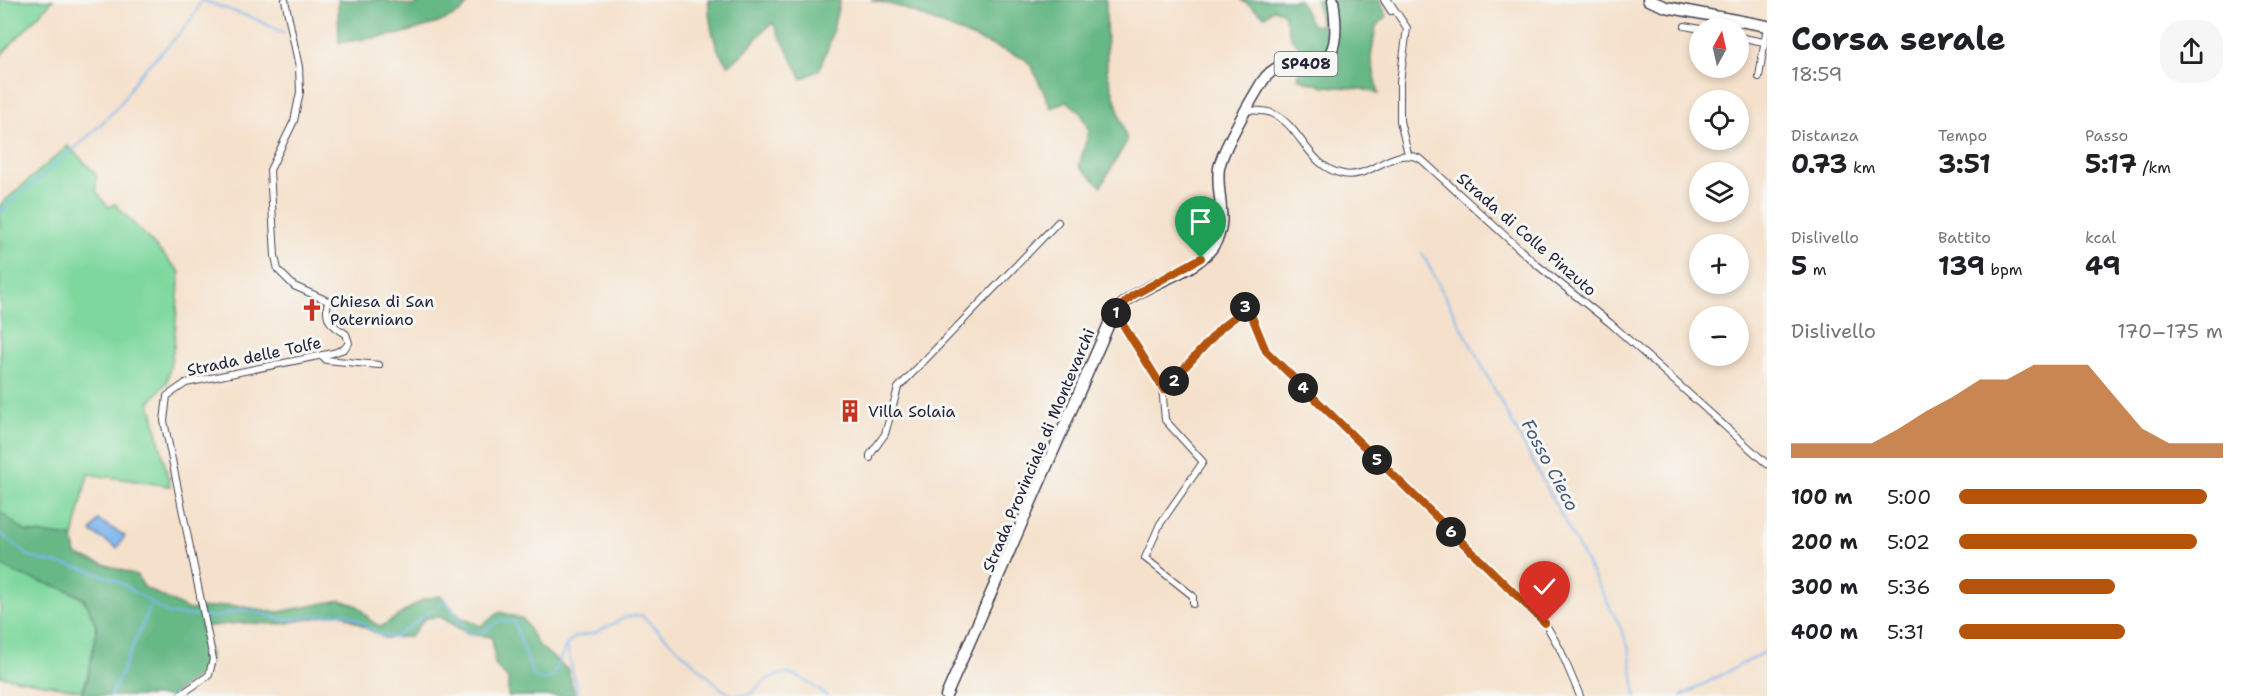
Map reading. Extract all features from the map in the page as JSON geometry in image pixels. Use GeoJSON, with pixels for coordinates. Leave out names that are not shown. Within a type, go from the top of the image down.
{"type":"FeatureCollection","features":[{"type":"Feature","properties":{"kind":"main road","name":"Strada Provinciale di Montevarchi"},"geometry":{"type":"LineString","coordinates":[[946,696],[1115,312],[1129,298],[1194,263],[1213,246],[1222,223],[1220,163],[1264,80],[1273,70],[1285,65],[1315,63],[1330,53],[1337,35],[1333,0]]}},
{"type":"Feature","properties":{"kind":"main road"},"geometry":{"type":"LineString","coordinates":[[1648,0],[1666,7],[1767,26]]}},
{"type":"Feature","properties":{"kind":"street","name":"Strada delle Tolfe"},"geometry":{"type":"LineString","coordinates":[[178,696],[208,675],[213,659],[164,421],[167,396],[175,389],[194,380],[344,349],[350,338],[330,325],[327,318],[328,301],[294,286],[278,270],[274,256],[270,170],[294,121],[300,92],[299,67],[285,0]]}},
{"type":"Feature","properties":{"kind":"street"},"geometry":{"type":"LineString","coordinates":[[1383,0],[1386,6],[1399,17]]}},
{"type":"Feature","properties":{"kind":"street"},"geometry":{"type":"LineString","coordinates":[[1247,110],[1269,112],[1278,117],[1312,156],[1341,174],[1357,174],[1408,154],[1400,121],[1400,82],[1407,28],[1388,0]]}},
{"type":"Feature","properties":{"kind":"street"},"geometry":{"type":"LineString","coordinates":[[1759,77],[1767,26]]}},
{"type":"Feature","properties":{"kind":"street"},"geometry":{"type":"LineString","coordinates":[[1685,27],[1689,28]]}},
{"type":"Feature","properties":{"kind":"street"},"geometry":{"type":"LineString","coordinates":[[1749,39],[1764,42]]}},
{"type":"Feature","properties":{"kind":"street","name":"Strada di Colle Pinzuto"},"geometry":{"type":"LineString","coordinates":[[1408,154],[1422,160],[1537,265],[1610,323],[1767,464]]}},
{"type":"Feature","properties":{"kind":"street"},"geometry":{"type":"LineString","coordinates":[[870,458],[870,454],[885,434],[898,388],[1058,222]]}},
{"type":"Feature","properties":{"kind":"street"},"geometry":{"type":"LineString","coordinates":[[1164,390],[1222,327],[1248,307],[1266,351],[1540,617],[1557,642],[1580,696]]}},
{"type":"Feature","properties":{"kind":"street"},"geometry":{"type":"LineString","coordinates":[[1115,312],[1164,390],[1165,420],[1203,462],[1160,524],[1145,558],[1193,596],[1193,604]]}},
{"type":"Feature","properties":{"kind":"street"},"geometry":{"type":"LineString","coordinates":[[322,355],[326,360],[379,365]]}},
{"type":"Feature","properties":{"kind":"green space"},"geometry":{"type":"Polygon","coordinates":[[[0,0],[53,0],[0,56],[0,0]]]}},
{"type":"Feature","properties":{"kind":"green space"},"geometry":{"type":"Polygon","coordinates":[[[338,0],[384,0],[413,6],[423,0],[477,0],[470,1],[460,13],[438,23],[400,34],[339,43],[338,0]]]}},
{"type":"Feature","properties":{"kind":"green space"},"geometry":{"type":"Polygon","coordinates":[[[709,0],[840,0],[829,45],[819,70],[802,79],[773,23],[729,65],[719,52],[713,35],[709,0]]]}},
{"type":"Feature","properties":{"kind":"green space"},"geometry":{"type":"Polygon","coordinates":[[[871,0],[1106,0],[1107,71],[1127,141],[1101,186],[1079,166],[1089,131],[1080,112],[1067,101],[1051,108],[1032,67],[1025,59],[900,7],[871,0]]]}},
{"type":"Feature","properties":{"kind":"green space"},"geometry":{"type":"Polygon","coordinates":[[[1241,0],[1299,0],[1312,25],[1321,26],[1316,0],[1379,0],[1387,16],[1376,26],[1371,58],[1379,94],[1369,90],[1318,85],[1298,77],[1302,49],[1290,37],[1284,13],[1274,9],[1265,16],[1241,0]]]}},
{"type":"Feature","properties":{"kind":"green space"},"geometry":{"type":"Polygon","coordinates":[[[68,146],[96,174],[96,191],[108,207],[115,204],[180,272],[174,346],[167,382],[150,402],[170,486],[88,474],[73,537],[26,532],[0,514],[0,205],[68,146]]]}},
{"type":"Feature","properties":{"kind":"green space"},"geometry":{"type":"Polygon","coordinates":[[[0,512],[26,532],[73,537],[76,555],[137,575],[144,587],[189,610],[229,605],[278,612],[341,600],[358,606],[371,621],[381,627],[424,599],[441,596],[460,617],[481,626],[500,612],[523,619],[538,645],[568,670],[575,696],[508,696],[508,679],[495,664],[492,637],[468,634],[441,617],[425,618],[410,637],[384,638],[340,613],[282,624],[240,623],[201,627],[210,655],[209,662],[204,671],[171,696],[81,696],[88,679],[97,627],[84,598],[65,589],[16,574],[0,564],[0,512]]]}},
{"type":"Feature","properties":{"kind":"green space"},"geometry":{"type":"Polygon","coordinates":[[[0,564],[66,590],[80,597],[90,608],[95,624],[94,645],[82,691],[0,676],[0,564]]]}},
{"type":"Feature","properties":{"kind":"water"},"geometry":{"type":"Polygon","coordinates":[[[98,520],[125,536],[117,548],[91,532],[98,520]]]}},
{"type":"Feature","properties":{"kind":"waterway"},"geometry":{"type":"LineString","coordinates":[[201,0],[253,18],[285,33]]}},
{"type":"Feature","properties":{"kind":"waterway"},"geometry":{"type":"LineString","coordinates":[[0,213],[105,120],[122,101],[140,74],[183,30],[201,0]]}},
{"type":"Feature","properties":{"kind":"waterway","name":"Fosso Cieco"},"geometry":{"type":"LineString","coordinates":[[1422,253],[1620,626],[1629,649],[1636,696]]}},
{"type":"Feature","properties":{"kind":"waterway"},"geometry":{"type":"LineString","coordinates":[[0,533],[28,555],[40,560],[86,569],[118,581],[169,614],[216,617],[242,609],[285,620],[342,613],[352,616],[379,635],[395,637],[445,601],[467,631],[472,634],[483,632],[500,620],[514,622],[533,675],[542,680],[552,677],[567,644],[575,637],[595,633],[626,617],[641,615],[731,695],[748,695],[767,680],[783,674],[799,677],[827,696]]}},
{"type":"Feature","properties":{"kind":"waterway"},"geometry":{"type":"LineString","coordinates":[[111,696],[151,605]]}},
{"type":"Feature","properties":{"kind":"waterway"},"geometry":{"type":"LineString","coordinates":[[567,646],[578,696]]}},
{"type":"Feature","properties":{"kind":"waterway"},"geometry":{"type":"LineString","coordinates":[[1681,696],[1767,651]]}},
{"type":"Feature","properties":{"kind":"place","name":"Chiesa di San Paterniano"},"geometry":{"type":"Point","coordinates":[312,310]}},
{"type":"Feature","properties":{"kind":"place","name":"Villa Solaia"},"geometry":{"type":"Point","coordinates":[850,411]}},
{"type":"Feature","properties":{"kind":"route"},"geometry":{"type":"LineString","coordinates":[[1201,258],[1132,296],[1115,312],[1164,390],[1222,327],[1243,308],[1248,307],[1266,351],[1545,623]]}}]}
